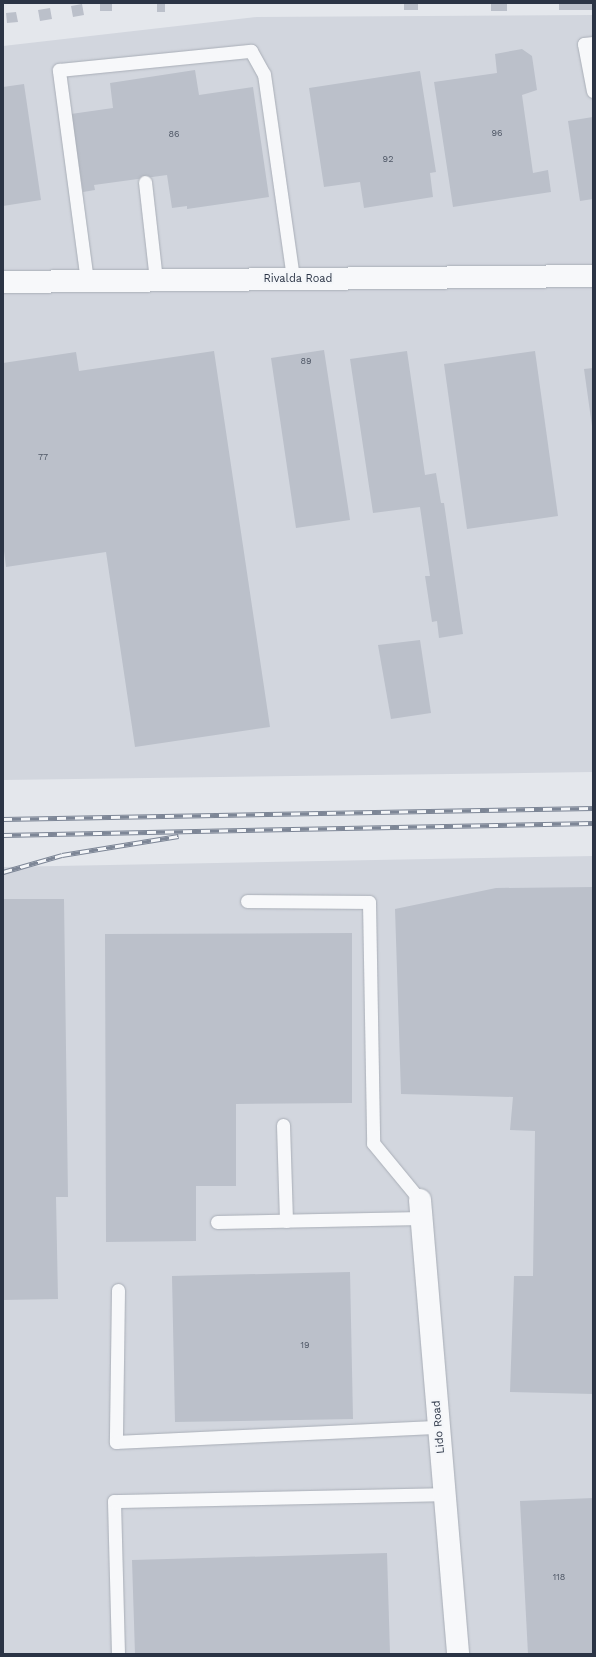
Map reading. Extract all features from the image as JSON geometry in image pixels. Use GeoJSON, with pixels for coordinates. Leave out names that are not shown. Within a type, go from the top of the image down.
{"type":"FeatureCollection","features":[{"type":"Feature","properties":{"kind":"street","name":"Rivalda Road"},"geometry":{"type":"LineString","coordinates":[[3,282],[593,276]]}},
{"type":"Feature","properties":{"kind":"street","name":"Lido Road"},"geometry":{"type":"LineString","coordinates":[[421,1209],[458,1654]]}},
{"type":"Feature","properties":{"kind":"lane"},"geometry":{"type":"LineString","coordinates":[[593,43],[584,44],[593,91]]}},
{"type":"Feature","properties":{"kind":"lane"},"geometry":{"type":"LineString","coordinates":[[87,281],[59,70],[251,51],[264,74],[294,279]]}},
{"type":"Feature","properties":{"kind":"lane"},"geometry":{"type":"LineString","coordinates":[[144,182],[156,280]]}},
{"type":"Feature","properties":{"kind":"lane"},"geometry":{"type":"LineString","coordinates":[[247,901],[369,902],[373,1143],[421,1209]]}},
{"type":"Feature","properties":{"kind":"lane"},"geometry":{"type":"LineString","coordinates":[[283,1125],[286,1221]]}},
{"type":"Feature","properties":{"kind":"lane"},"geometry":{"type":"LineString","coordinates":[[217,1222],[286,1221],[421,1209]]}},
{"type":"Feature","properties":{"kind":"lane"},"geometry":{"type":"LineString","coordinates":[[118,1290],[116,1442],[439,1427]]}},
{"type":"Feature","properties":{"kind":"lane"},"geometry":{"type":"LineString","coordinates":[[118,1654],[114,1501],[445,1494]]}},
{"type":"Feature","properties":{"kind":"shaded area"},"geometry":{"type":"Polygon","coordinates":[[[593,15],[593,772],[3,780],[3,46],[257,17],[593,15]]]}},
{"type":"Feature","properties":{"kind":"shaded area"},"geometry":{"type":"Polygon","coordinates":[[[593,856],[593,1654],[3,1654],[3,867],[593,856]]]}},
{"type":"Feature","properties":{"kind":"building"},"geometry":{"type":"Polygon","coordinates":[[[100,3],[112,3],[112,11],[100,11],[100,3]]]}},
{"type":"Feature","properties":{"kind":"building"},"geometry":{"type":"Polygon","coordinates":[[[404,3],[418,3],[418,10],[404,10],[404,3]]]}},
{"type":"Feature","properties":{"kind":"building"},"geometry":{"type":"Polygon","coordinates":[[[491,3],[507,3],[507,11],[491,11],[491,3]]]}},
{"type":"Feature","properties":{"kind":"building"},"geometry":{"type":"Polygon","coordinates":[[[559,3],[593,3],[593,10],[559,10],[559,3]]]}},
{"type":"Feature","properties":{"kind":"building"},"geometry":{"type":"Polygon","coordinates":[[[82,4],[84,15],[73,17],[71,6],[82,4]]]}},
{"type":"Feature","properties":{"kind":"building"},"geometry":{"type":"Polygon","coordinates":[[[157,4],[165,4],[165,12],[157,12],[157,4]]]}},
{"type":"Feature","properties":{"kind":"building"},"geometry":{"type":"Polygon","coordinates":[[[50,8],[52,19],[40,21],[38,10],[50,8]]]}},
{"type":"Feature","properties":{"kind":"building"},"geometry":{"type":"Polygon","coordinates":[[[16,12],[18,22],[7,23],[6,13],[16,12]]]}},
{"type":"Feature","properties":{"kind":"building"},"geometry":{"type":"Polygon","coordinates":[[[522,49],[532,56],[537,90],[522,95],[533,173],[548,170],[551,192],[453,207],[434,82],[497,73],[495,54],[522,49]]]}},
{"type":"Feature","properties":{"kind":"building"},"geometry":{"type":"Polygon","coordinates":[[[195,70],[199,95],[253,87],[269,197],[187,209],[187,206],[172,208],[167,175],[94,185],[95,190],[83,192],[71,114],[113,108],[110,83],[195,70]]]}},
{"type":"Feature","properties":{"kind":"building"},"geometry":{"type":"Polygon","coordinates":[[[420,71],[436,172],[430,173],[433,197],[364,208],[360,182],[324,187],[309,88],[420,71]]]}},
{"type":"Feature","properties":{"kind":"building"},"geometry":{"type":"Polygon","coordinates":[[[24,84],[41,200],[3,206],[3,87],[24,84]]]}},
{"type":"Feature","properties":{"kind":"building"},"geometry":{"type":"Polygon","coordinates":[[[593,117],[593,199],[580,201],[568,121],[593,117]]]}},
{"type":"Feature","properties":{"kind":"building"},"geometry":{"type":"Polygon","coordinates":[[[324,350],[350,520],[296,528],[271,358],[324,350]]]}},
{"type":"Feature","properties":{"kind":"building"},"geometry":{"type":"Polygon","coordinates":[[[214,351],[270,727],[135,747],[106,552],[6,567],[3,543],[3,363],[76,352],[79,371],[214,351]]]}},
{"type":"Feature","properties":{"kind":"building"},"geometry":{"type":"Polygon","coordinates":[[[407,351],[425,475],[436,473],[441,503],[444,503],[463,634],[439,638],[437,621],[432,622],[425,576],[430,576],[420,507],[373,513],[350,359],[407,351]]]}},
{"type":"Feature","properties":{"kind":"building"},"geometry":{"type":"Polygon","coordinates":[[[535,351],[558,516],[467,529],[444,364],[535,351]]]}},
{"type":"Feature","properties":{"kind":"building"},"geometry":{"type":"Polygon","coordinates":[[[593,368],[593,426],[592,426],[584,369],[593,368]]]}},
{"type":"Feature","properties":{"kind":"building"},"geometry":{"type":"Polygon","coordinates":[[[420,640],[431,713],[391,719],[378,645],[420,640]]]}},
{"type":"Feature","properties":{"kind":"building"},"geometry":{"type":"Polygon","coordinates":[[[593,887],[593,1394],[510,1392],[514,1276],[533,1276],[535,1131],[510,1130],[513,1097],[401,1094],[395,909],[496,888],[593,887]]]}},
{"type":"Feature","properties":{"kind":"building"},"geometry":{"type":"Polygon","coordinates":[[[3,899],[64,899],[68,1197],[56,1197],[58,1299],[3,1300],[3,899]]]}},
{"type":"Feature","properties":{"kind":"building"},"geometry":{"type":"Polygon","coordinates":[[[352,933],[352,1103],[236,1104],[236,1186],[196,1186],[196,1241],[106,1242],[105,934],[352,933]]]}},
{"type":"Feature","properties":{"kind":"building"},"geometry":{"type":"Polygon","coordinates":[[[350,1272],[353,1419],[175,1422],[172,1276],[350,1272]]]}},
{"type":"Feature","properties":{"kind":"building"},"geometry":{"type":"Polygon","coordinates":[[[593,1498],[593,1654],[528,1654],[520,1501],[593,1498]]]}},
{"type":"Feature","properties":{"kind":"building"},"geometry":{"type":"Polygon","coordinates":[[[387,1553],[390,1654],[135,1654],[132,1560],[387,1553]]]}},
{"type":"Feature","properties":{"kind":"railway"},"geometry":{"type":"LineString","coordinates":[[3,819],[593,808]]}},
{"type":"Feature","properties":{"kind":"railway"},"geometry":{"type":"LineString","coordinates":[[3,835],[593,823]]}},
{"type":"Feature","properties":{"kind":"railway"},"geometry":{"type":"LineString","coordinates":[[3,872],[62,855],[178,836]]}}]}
